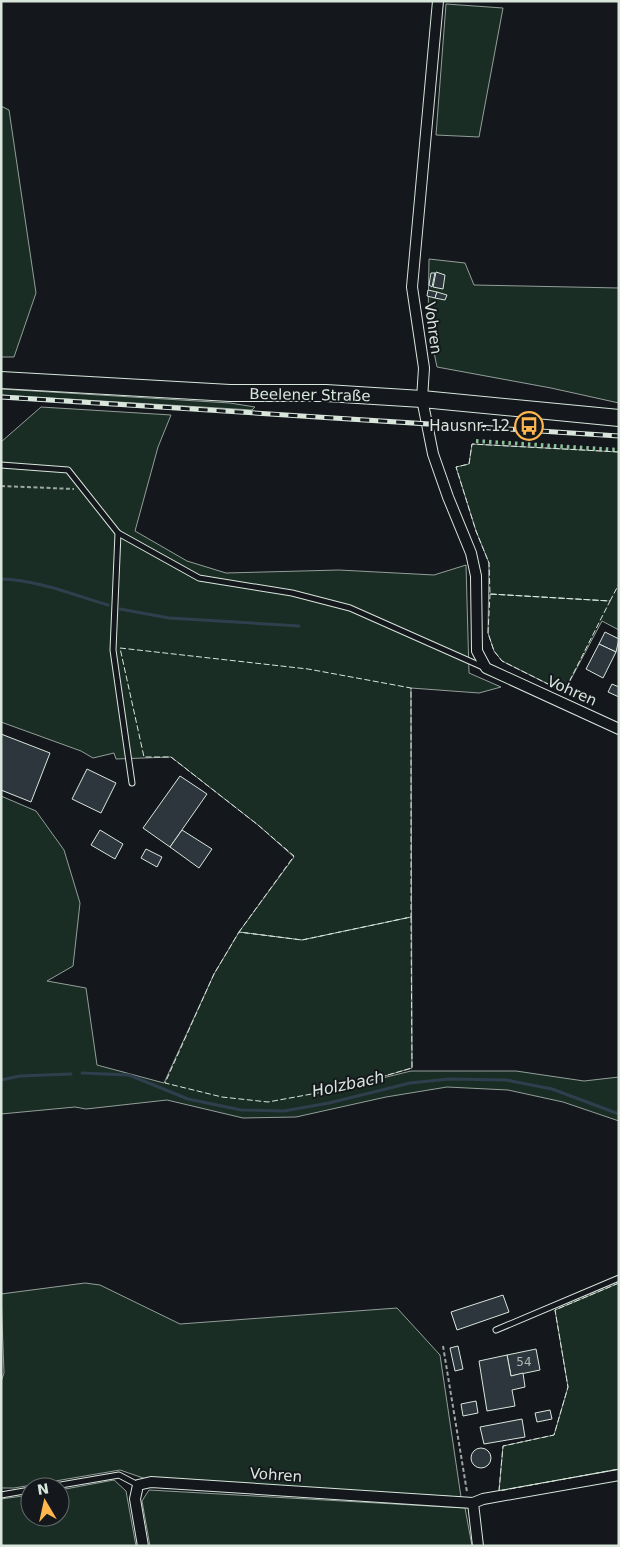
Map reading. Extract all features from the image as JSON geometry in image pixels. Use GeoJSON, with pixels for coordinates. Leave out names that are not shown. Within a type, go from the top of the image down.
{"type":"FeatureCollection","features":[{"type":"Feature","properties":{"kind":"main road","name":"Beelener Straße"},"geometry":{"type":"LineString","coordinates":[[1,380],[230,393],[326,393],[422,399],[619,418]]}},
{"type":"Feature","properties":{"kind":"street","name":"Vohren"},"geometry":{"type":"LineString","coordinates":[[438,1],[424,172],[412,287],[424,368],[422,399],[433,454],[470,553],[476,576],[477,651],[486,668],[619,729]]}},
{"type":"Feature","properties":{"kind":"street","name":"Vohren"},"geometry":{"type":"LineString","coordinates":[[138,1485],[151,1482],[473,1503],[483,1499],[619,1475]]}},
{"type":"Feature","properties":{"kind":"street"},"geometry":{"type":"LineString","coordinates":[[138,1485],[135,1499],[143,1546]]}},
{"type":"Feature","properties":{"kind":"street"},"geometry":{"type":"LineString","coordinates":[[473,1503],[478,1546]]}},
{"type":"Feature","properties":{"kind":"lane"},"geometry":{"type":"LineString","coordinates":[[1,465],[68,470],[118,533],[112,650],[132,783]]}},
{"type":"Feature","properties":{"kind":"lane","name":"Vohren"},"geometry":{"type":"LineString","coordinates":[[118,533],[199,578],[323,599],[350,608],[486,668]]}},
{"type":"Feature","properties":{"kind":"lane"},"geometry":{"type":"LineString","coordinates":[[462,658],[471,656],[477,651]]}},
{"type":"Feature","properties":{"kind":"lane"},"geometry":{"type":"LineString","coordinates":[[496,1330],[619,1278]]}},
{"type":"Feature","properties":{"kind":"lane"},"geometry":{"type":"LineString","coordinates":[[70,1484],[119,1476],[138,1485]]}},
{"type":"Feature","properties":{"kind":"lane"},"geometry":{"type":"LineString","coordinates":[[1,1495],[20,1492]]}},
{"type":"Feature","properties":{"kind":"path"},"geometry":{"type":"LineString","coordinates":[[1,486],[83,489]]}},
{"type":"Feature","properties":{"kind":"path"},"geometry":{"type":"LineString","coordinates":[[443,1346],[468,1495],[473,1503]]}},
{"type":"Feature","properties":{"kind":"green space"},"geometry":{"type":"Polygon","coordinates":[[[446,4],[503,8],[479,137],[436,135],[446,4]]]}},
{"type":"Feature","properties":{"kind":"green space"},"geometry":{"type":"Polygon","coordinates":[[[1,106],[9,110],[36,293],[14,357],[1,357],[1,106]]]}},
{"type":"Feature","properties":{"kind":"green space"},"geometry":{"type":"Polygon","coordinates":[[[429,259],[465,263],[474,285],[619,288],[619,403],[551,388],[437,367],[428,323],[429,259]]]}},
{"type":"Feature","properties":{"kind":"green space"},"geometry":{"type":"Polygon","coordinates":[[[1,389],[230,403],[255,407],[252,410],[1,395],[1,389]]]}},
{"type":"Feature","properties":{"kind":"green space"},"geometry":{"type":"Polygon","coordinates":[[[41,407],[171,415],[158,447],[135,531],[187,561],[226,573],[339,570],[434,575],[466,565],[469,673],[501,687],[479,693],[411,688],[412,1068],[358,1084],[411,1071],[516,1071],[584,1081],[619,1077],[619,1121],[563,1102],[508,1090],[447,1087],[386,1097],[296,1117],[243,1118],[167,1100],[86,1109],[75,1107],[1,1114],[1,796],[36,811],[64,850],[80,903],[73,966],[47,981],[86,988],[97,1065],[164,1083],[214,974],[239,932],[294,857],[258,825],[171,757],[116,759],[114,753],[93,758],[81,751],[1,722],[1,442],[41,407]]]}},
{"type":"Feature","properties":{"kind":"green space"},"geometry":{"type":"Polygon","coordinates":[[[472,444],[619,452],[619,630],[602,621],[564,692],[502,661],[494,651],[488,633],[489,563],[476,531],[456,467],[469,464],[472,444]]]}},
{"type":"Feature","properties":{"kind":"green space"},"geometry":{"type":"Polygon","coordinates":[[[85,1283],[100,1285],[180,1324],[397,1308],[440,1355],[461,1497],[146,1479],[120,1470],[70,1478],[20,1477],[20,1487],[1,1488],[1,1382],[4,1373],[1,1294],[85,1283]]]}},
{"type":"Feature","properties":{"kind":"green space"},"geometry":{"type":"Polygon","coordinates":[[[619,1283],[619,1469],[499,1491],[503,1446],[554,1435],[568,1387],[555,1310],[619,1283]]]}},
{"type":"Feature","properties":{"kind":"green space"},"geometry":{"type":"Polygon","coordinates":[[[114,1480],[126,1491],[136,1546],[1,1546],[1,1499],[20,1496],[20,1527],[70,1527],[70,1488],[114,1480]]]}},
{"type":"Feature","properties":{"kind":"green space"},"geometry":{"type":"Polygon","coordinates":[[[149,1490],[465,1508],[472,1546],[150,1546],[142,1501],[149,1490]]]}},
{"type":"Feature","properties":{"kind":"building"},"geometry":{"type":"Polygon","coordinates":[[[436,272],[445,275],[443,289],[433,287],[436,272]]]}},
{"type":"Feature","properties":{"kind":"building"},"geometry":{"type":"Polygon","coordinates":[[[431,273],[435,273],[432,287],[429,285],[431,273]]]}},
{"type":"Feature","properties":{"kind":"building"},"geometry":{"type":"Polygon","coordinates":[[[428,290],[437,292],[435,298],[427,296],[428,290]]]}},
{"type":"Feature","properties":{"kind":"building"},"geometry":{"type":"Polygon","coordinates":[[[437,292],[447,295],[445,300],[435,298],[437,292]]]}},
{"type":"Feature","properties":{"kind":"building"},"geometry":{"type":"Polygon","coordinates":[[[605,632],[619,639],[616,652],[599,644],[605,632]]]}},
{"type":"Feature","properties":{"kind":"building"},"geometry":{"type":"Polygon","coordinates":[[[599,644],[616,652],[603,678],[586,669],[599,644]]]}},
{"type":"Feature","properties":{"kind":"building"},"geometry":{"type":"Polygon","coordinates":[[[612,684],[619,687],[619,697],[608,692],[612,684]]]}},
{"type":"Feature","properties":{"kind":"building"},"geometry":{"type":"Polygon","coordinates":[[[1,734],[50,753],[31,802],[1,790],[1,734]]]}},
{"type":"Feature","properties":{"kind":"building"},"geometry":{"type":"Polygon","coordinates":[[[87,769],[116,783],[101,813],[72,799],[87,769]]]}},
{"type":"Feature","properties":{"kind":"building"},"geometry":{"type":"Polygon","coordinates":[[[180,776],[207,794],[170,847],[143,828],[180,776]]]}},
{"type":"Feature","properties":{"kind":"building"},"geometry":{"type":"Polygon","coordinates":[[[100,830],[123,844],[115,859],[91,845],[100,830]]]}},
{"type":"Feature","properties":{"kind":"building"},"geometry":{"type":"Polygon","coordinates":[[[182,830],[212,849],[199,868],[170,847],[182,830]]]}},
{"type":"Feature","properties":{"kind":"building"},"geometry":{"type":"Polygon","coordinates":[[[146,849],[162,857],[157,867],[141,858],[146,849]]]}},
{"type":"Feature","properties":{"kind":"building"},"geometry":{"type":"Polygon","coordinates":[[[503,1295],[509,1312],[457,1330],[451,1312],[503,1295]]]}},
{"type":"Feature","properties":{"kind":"building"},"geometry":{"type":"Polygon","coordinates":[[[458,1346],[463,1369],[455,1371],[450,1348],[458,1346]]]}},
{"type":"Feature","properties":{"kind":"building"},"geometry":{"type":"Polygon","coordinates":[[[536,1349],[540,1370],[511,1376],[507,1355],[536,1349]]]}},
{"type":"Feature","properties":{"kind":"building"},"geometry":{"type":"Polygon","coordinates":[[[507,1355],[511,1376],[523,1373],[525,1387],[512,1390],[515,1406],[487,1411],[479,1361],[507,1355]]]}},
{"type":"Feature","properties":{"kind":"building"},"geometry":{"type":"Polygon","coordinates":[[[476,1401],[478,1413],[463,1416],[461,1404],[476,1401]]]}},
{"type":"Feature","properties":{"kind":"building"},"geometry":{"type":"Polygon","coordinates":[[[550,1410],[552,1419],[537,1422],[535,1413],[550,1410]]]}},
{"type":"Feature","properties":{"kind":"building"},"geometry":{"type":"Polygon","coordinates":[[[522,1419],[525,1437],[484,1444],[480,1427],[522,1419]]]}},
{"type":"Feature","properties":{"kind":"building"},"geometry":{"type":"Polygon","coordinates":[[[481,1448],[488,1451],[491,1458],[488,1465],[481,1468],[474,1465],[471,1458],[474,1451],[481,1448]]]}},
{"type":"Feature","properties":{"kind":"waterway"},"geometry":{"type":"LineString","coordinates":[[1,579],[42,585],[108,605]]}},
{"type":"Feature","properties":{"kind":"waterway"},"geometry":{"type":"LineString","coordinates":[[120,609],[169,618],[299,626]]}},
{"type":"Feature","properties":{"kind":"waterway","name":"Holzbach"},"geometry":{"type":"LineString","coordinates":[[82,1073],[129,1075],[188,1099],[241,1110],[284,1111],[329,1103],[410,1083],[449,1079],[506,1080],[552,1089],[619,1114]]}},
{"type":"Feature","properties":{"kind":"waterway","name":"Holzbach"},"geometry":{"type":"LineString","coordinates":[[1,1080],[20,1076],[71,1074]]}},
{"type":"Feature","properties":{"kind":"railway"},"geometry":{"type":"LineString","coordinates":[[1,397],[619,436]]}},
{"type":"Feature","properties":{"kind":"hedge"},"geometry":{"type":"LineString","coordinates":[[476,441],[619,450]]}},
{"type":"Feature","properties":{"kind":"fence"},"geometry":{"type":"LineString","coordinates":[[619,452],[472,444],[469,464],[456,467],[476,531],[489,563],[490,594],[610,601],[619,584]]}},
{"type":"Feature","properties":{"kind":"fence"},"geometry":{"type":"LineString","coordinates":[[490,594],[610,601],[564,692],[502,661],[494,651],[488,633],[490,594]]}},
{"type":"Feature","properties":{"kind":"fence"},"geometry":{"type":"LineString","coordinates":[[120,648],[308,669],[411,688],[411,917],[302,940],[239,932],[294,856],[258,825],[171,757],[144,757],[120,648]]}},
{"type":"Feature","properties":{"kind":"fence"},"geometry":{"type":"LineString","coordinates":[[411,917],[412,1068],[339,1089],[268,1102],[222,1097],[165,1083],[214,974],[239,932],[302,940],[411,917]]}},
{"type":"Feature","properties":{"kind":"fence"},"geometry":{"type":"LineString","coordinates":[[619,1283],[555,1310],[568,1387],[554,1435],[503,1446],[499,1491],[619,1469]]}},
{"type":"Feature","properties":{"kind":"place","name":"Hausnr. 12"},"geometry":{"type":"Point","coordinates":[529,426]}}]}
